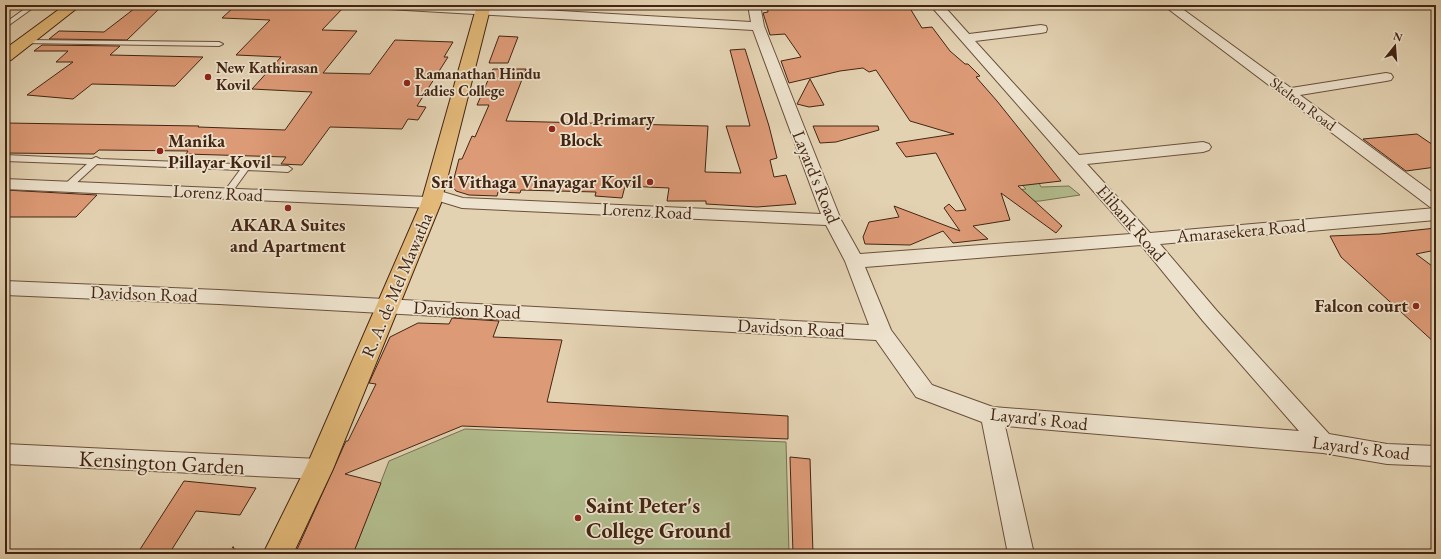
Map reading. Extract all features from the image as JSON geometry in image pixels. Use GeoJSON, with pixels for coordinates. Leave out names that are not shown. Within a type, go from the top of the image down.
{"type":"FeatureCollection","features":[{"type":"Feature","properties":{"kind":"highway"},"geometry":{"type":"LineString","coordinates":[[13,49],[74,5]]}},
{"type":"Feature","properties":{"kind":"highway","name":"R. A. de Mel Mawatha"},"geometry":{"type":"LineString","coordinates":[[278,554],[319,469],[389,306],[430,204],[483,7]]}},
{"type":"Feature","properties":{"kind":"street"},"geometry":{"type":"LineString","coordinates":[[388,5],[483,7],[758,26]]}},
{"type":"Feature","properties":{"kind":"street","name":"Layard's Road"},"geometry":{"type":"LineString","coordinates":[[754,5],[758,26],[832,220],[854,261],[882,333],[924,391],[992,416],[1323,443],[1387,454],[1436,456]]}},
{"type":"Feature","properties":{"kind":"street","name":"Elibank Road"},"geometry":{"type":"LineString","coordinates":[[936,5],[1146,239],[1210,316],[1323,443]]}},
{"type":"Feature","properties":{"kind":"street","name":"Skelton Road"},"geometry":{"type":"LineString","coordinates":[[1169,5],[1436,204]]}},
{"type":"Feature","properties":{"kind":"street"},"geometry":{"type":"LineString","coordinates":[[965,38],[1041,29]]}},
{"type":"Feature","properties":{"kind":"street"},"geometry":{"type":"LineString","coordinates":[[1288,93],[1386,77]]}},
{"type":"Feature","properties":{"kind":"street"},"geometry":{"type":"LineString","coordinates":[[1075,160],[1203,147]]}},
{"type":"Feature","properties":{"kind":"street","name":"Lorenz Road"},"geometry":{"type":"LineString","coordinates":[[5,184],[227,193],[430,204],[462,203],[832,220]]}},
{"type":"Feature","properties":{"kind":"street","name":"Amarasekera Road"},"geometry":{"type":"LineString","coordinates":[[854,261],[1146,239],[1436,214]]}},
{"type":"Feature","properties":{"kind":"street","name":"Davidson Road"},"geometry":{"type":"LineString","coordinates":[[5,288],[389,306],[882,333]]}},
{"type":"Feature","properties":{"kind":"street"},"geometry":{"type":"LineString","coordinates":[[992,416],[1020,554]]}},
{"type":"Feature","properties":{"kind":"street","name":"Kensington Garden"},"geometry":{"type":"LineString","coordinates":[[5,454],[319,469]]}},
{"type":"Feature","properties":{"kind":"lane"},"geometry":{"type":"LineString","coordinates":[[5,26],[34,5]]}},
{"type":"Feature","properties":{"kind":"lane"},"geometry":{"type":"LineString","coordinates":[[13,49],[219,44]]}},
{"type":"Feature","properties":{"kind":"lane"},"geometry":{"type":"LineString","coordinates":[[5,158],[96,160],[288,169]]}},
{"type":"Feature","properties":{"kind":"lane"},"geometry":{"type":"LineString","coordinates":[[68,186],[96,160]]}},
{"type":"Feature","properties":{"kind":"lane"},"geometry":{"type":"LineString","coordinates":[[227,193],[246,167]]}},
{"type":"Feature","properties":{"kind":"path"},"geometry":{"type":"LineString","coordinates":[[229,554],[232,548],[236,549],[233,554]]}},
{"type":"Feature","properties":{"kind":"green space"},"geometry":{"type":"Polygon","coordinates":[[[1039,183],[1041,187],[1069,186],[1080,195],[1040,201],[1018,202],[1006,191],[1026,189],[1022,185],[1039,183]]]}},
{"type":"Feature","properties":{"kind":"green space","name":"Saint Peter's College Ground"},"geometry":{"type":"Polygon","coordinates":[[[465,429],[786,442],[789,554],[353,554],[389,461],[465,429]]]}},
{"type":"Feature","properties":{"kind":"building"},"geometry":{"type":"Polygon","coordinates":[[[139,5],[163,5],[127,40],[49,39],[59,31],[104,32],[139,5]]]}},
{"type":"Feature","properties":{"kind":"building"},"geometry":{"type":"Polygon","coordinates":[[[767,5],[908,5],[922,28],[932,27],[950,51],[965,64],[968,64],[980,76],[976,77],[1061,181],[1018,186],[1062,226],[1056,233],[1001,193],[1010,220],[973,226],[988,239],[953,243],[943,231],[910,245],[865,244],[863,237],[869,222],[899,217],[894,206],[960,231],[944,208],[949,204],[956,211],[966,210],[936,153],[906,157],[896,143],[954,134],[910,121],[876,70],[869,72],[863,68],[840,71],[789,83],[781,61],[801,57],[785,34],[770,35],[763,13],[768,12],[767,5]]]}},
{"type":"Feature","properties":{"kind":"building"},"geometry":{"type":"Polygon","coordinates":[[[235,6],[343,8],[322,30],[357,31],[323,73],[370,74],[395,40],[453,42],[444,57],[448,57],[417,106],[426,107],[418,120],[408,119],[402,129],[330,127],[302,165],[281,164],[286,157],[186,154],[188,151],[99,150],[94,154],[5,153],[5,123],[199,126],[198,127],[285,130],[312,92],[252,89],[281,57],[236,55],[270,20],[222,18],[235,6]]]}},
{"type":"Feature","properties":{"kind":"building"},"geometry":{"type":"Polygon","coordinates":[[[499,36],[518,37],[508,63],[489,63],[499,36]]]}},
{"type":"Feature","properties":{"kind":"building"},"geometry":{"type":"Polygon","coordinates":[[[42,45],[120,46],[110,55],[203,57],[175,86],[92,84],[73,99],[27,95],[73,62],[56,62],[68,51],[34,51],[42,45]]]}},
{"type":"Feature","properties":{"kind":"building"},"geometry":{"type":"Polygon","coordinates":[[[745,49],[769,126],[777,158],[770,160],[774,177],[786,175],[796,204],[757,207],[706,204],[706,201],[667,201],[669,188],[625,186],[622,198],[595,196],[596,192],[521,190],[520,193],[498,192],[497,196],[469,195],[456,191],[452,186],[459,159],[462,159],[472,136],[475,137],[489,105],[477,105],[493,69],[526,69],[506,121],[708,126],[705,172],[741,173],[726,126],[750,126],[730,50],[745,49]]]}},
{"type":"Feature","properties":{"kind":"building"},"geometry":{"type":"Polygon","coordinates":[[[810,79],[824,105],[809,107],[797,104],[810,79]]]}},
{"type":"Feature","properties":{"kind":"building"},"geometry":{"type":"Polygon","coordinates":[[[813,126],[878,126],[879,130],[836,142],[820,143],[813,126]]]}},
{"type":"Feature","properties":{"kind":"building"},"geometry":{"type":"Polygon","coordinates":[[[1417,134],[1436,147],[1436,167],[1406,171],[1363,139],[1417,134]]]}},
{"type":"Feature","properties":{"kind":"building"},"geometry":{"type":"Polygon","coordinates":[[[5,190],[97,195],[76,217],[5,217],[5,190]]]}},
{"type":"Feature","properties":{"kind":"building","name":"Falcon court"},"geometry":{"type":"Polygon","coordinates":[[[1436,228],[1436,250],[1416,254],[1436,269],[1436,344],[1341,257],[1330,236],[1380,234],[1436,228]]]}},
{"type":"Feature","properties":{"kind":"building"},"geometry":{"type":"Polygon","coordinates":[[[452,318],[499,321],[493,337],[562,340],[547,402],[788,416],[788,439],[462,426],[345,474],[381,483],[353,554],[295,554],[346,441],[348,441],[376,384],[369,383],[390,337],[418,323],[449,324],[452,318]]]}},
{"type":"Feature","properties":{"kind":"building"},"geometry":{"type":"Polygon","coordinates":[[[790,457],[810,459],[813,554],[793,554],[790,457]]]}},
{"type":"Feature","properties":{"kind":"building"},"geometry":{"type":"Polygon","coordinates":[[[184,481],[256,488],[240,515],[196,511],[169,554],[137,554],[184,481]]]}},
{"type":"Feature","properties":{"kind":"place","name":"New Kathirasan Kovil"},"geometry":{"type":"Point","coordinates":[208,77]}},
{"type":"Feature","properties":{"kind":"place","name":"Ramanathan Hindu Ladies College"},"geometry":{"type":"Point","coordinates":[407,83]}},
{"type":"Feature","properties":{"kind":"place","name":"Old Primary Block"},"geometry":{"type":"Point","coordinates":[552,129]}},
{"type":"Feature","properties":{"kind":"place","name":"Manika Pillayar Kovil"},"geometry":{"type":"Point","coordinates":[160,151]}},
{"type":"Feature","properties":{"kind":"place","name":"Sri Vithaga Vinayagar Kovil"},"geometry":{"type":"Point","coordinates":[650,182]}},
{"type":"Feature","properties":{"kind":"place","name":"AKARA Suites and Apartment"},"geometry":{"type":"Point","coordinates":[288,208]}},
{"type":"Feature","properties":{"kind":"place","name":"Falcon court"},"geometry":{"type":"Point","coordinates":[1416,306]}},
{"type":"Feature","properties":{"kind":"place","name":"Saint Peter's College Ground"},"geometry":{"type":"Point","coordinates":[578,518]}}]}
